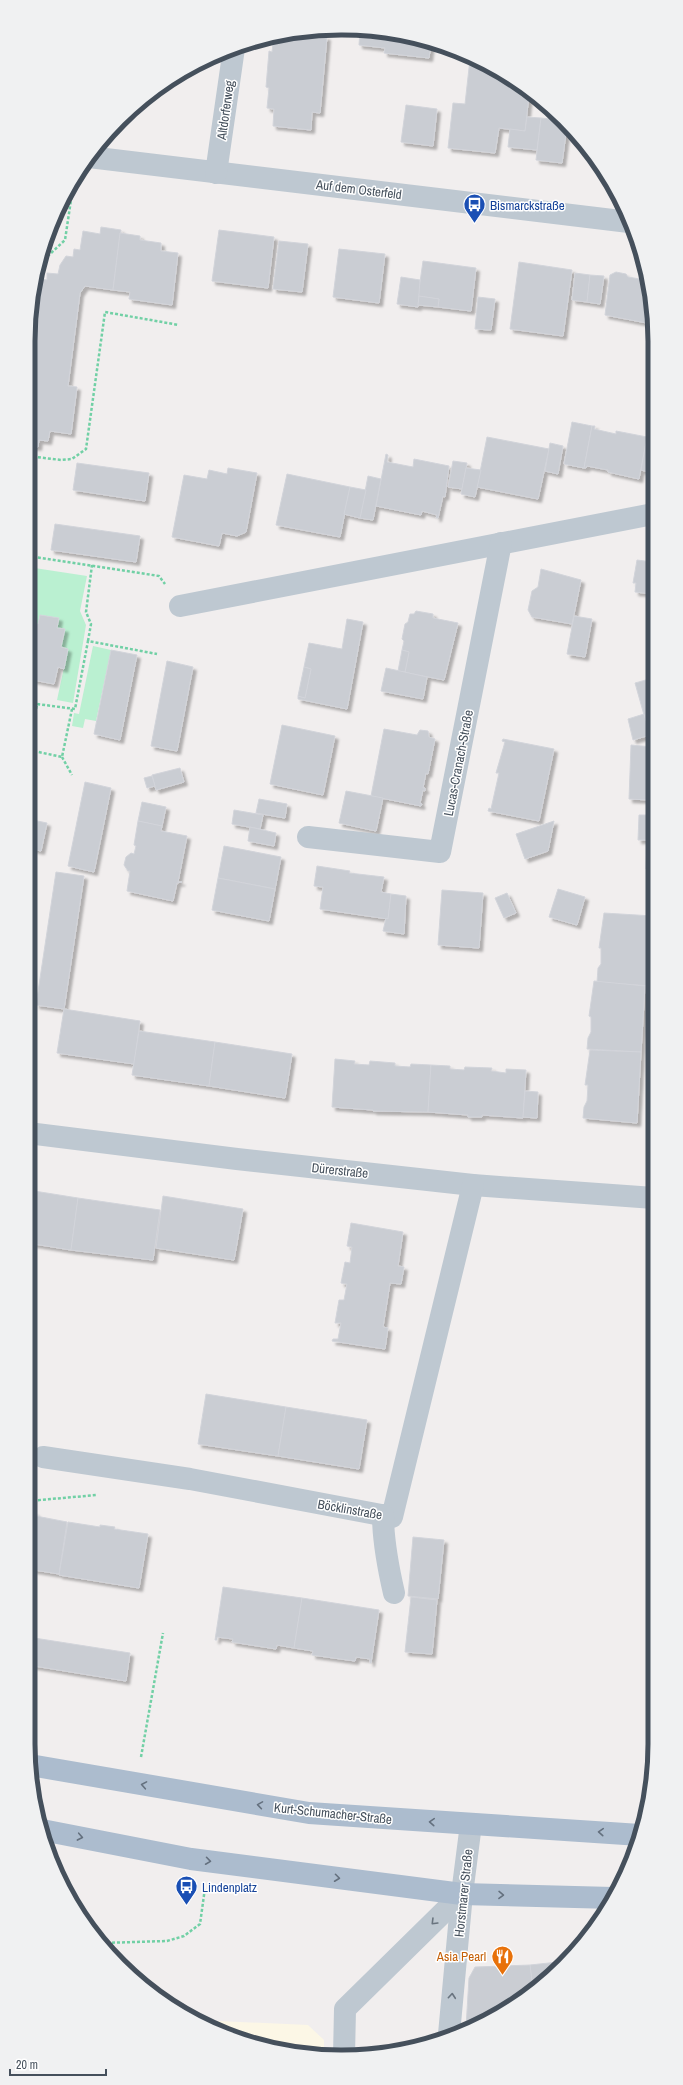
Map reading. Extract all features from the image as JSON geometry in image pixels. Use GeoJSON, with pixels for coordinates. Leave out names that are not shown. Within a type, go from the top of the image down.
{"type":"FeatureCollection","features":[{"type":"Feature","properties":{"kind":"main road","name":"Kurt-Schumacher-Straße"},"geometry":{"type":"LineString","coordinates":[[36,1766],[309,1813],[634,1835]]}},
{"type":"Feature","properties":{"kind":"main road"},"geometry":{"type":"LineString","coordinates":[[48,1831],[208,1861],[462,1894],[606,1898]]}},
{"type":"Feature","properties":{"kind":"street","name":"Altdorferweg"},"geometry":{"type":"LineString","coordinates":[[216,173],[233,55]]}},
{"type":"Feature","properties":{"kind":"street","name":"Auf dem Osterfeld"},"geometry":{"type":"LineString","coordinates":[[96,158],[476,202],[624,221]]}},
{"type":"Feature","properties":{"kind":"street"},"geometry":{"type":"LineString","coordinates":[[180,606],[648,515]]}},
{"type":"Feature","properties":{"kind":"street","name":"Lucas-Cranach-Straße"},"geometry":{"type":"LineString","coordinates":[[308,837],[440,852],[502,543]]}},
{"type":"Feature","properties":{"kind":"street","name":"Dürerstraße"},"geometry":{"type":"LineString","coordinates":[[35,1133],[237,1159],[473,1185],[648,1198]]}},
{"type":"Feature","properties":{"kind":"street","name":"Böcklinstraße"},"geometry":{"type":"LineString","coordinates":[[43,1457],[190,1479],[392,1517],[473,1185]]}},
{"type":"Feature","properties":{"kind":"street"},"geometry":{"type":"LineString","coordinates":[[384,1516],[383,1535],[386,1558],[394,1593]]}},
{"type":"Feature","properties":{"kind":"street","name":"Horstmarer Straße"},"geometry":{"type":"LineString","coordinates":[[449,2031],[462,1894],[471,1824]]}},
{"type":"Feature","properties":{"kind":"street"},"geometry":{"type":"LineString","coordinates":[[344,2050],[345,2009],[462,1894]]}},
{"type":"Feature","properties":{"kind":"path"},"geometry":{"type":"LineString","coordinates":[[47,255],[49,255],[64,240],[71,198]]}},
{"type":"Feature","properties":{"kind":"path"},"geometry":{"type":"LineString","coordinates":[[35,457],[61,460],[72,459],[86,449],[105,312],[179,325]]}},
{"type":"Feature","properties":{"kind":"path"},"geometry":{"type":"LineString","coordinates":[[35,557],[159,576],[180,606]]}},
{"type":"Feature","properties":{"kind":"path"},"geometry":{"type":"LineString","coordinates":[[35,715],[37,704],[76,709],[91,624],[86,612],[92,565]]}},
{"type":"Feature","properties":{"kind":"path"},"geometry":{"type":"LineString","coordinates":[[88,641],[157,654]]}},
{"type":"Feature","properties":{"kind":"path"},"geometry":{"type":"LineString","coordinates":[[72,709],[62,757],[72,775]]}},
{"type":"Feature","properties":{"kind":"path"},"geometry":{"type":"LineString","coordinates":[[35,753],[62,757]]}},
{"type":"Feature","properties":{"kind":"path"},"geometry":{"type":"LineString","coordinates":[[35,1500],[109,1494],[117,1468]]}},
{"type":"Feature","properties":{"kind":"path"},"geometry":{"type":"LineString","coordinates":[[136,1784],[163,1633]]}},
{"type":"Feature","properties":{"kind":"path"},"geometry":{"type":"LineString","coordinates":[[108,1943],[167,1941],[184,1936],[200,1924],[208,1861]]}},
{"type":"Feature","properties":{"kind":"shaded area"},"geometry":{"type":"Polygon","coordinates":[[[211,2021],[308,2025],[324,2040],[324,2049],[282,2044],[243,2034],[211,2021]]]}},
{"type":"Feature","properties":{"kind":"green space"},"geometry":{"type":"Polygon","coordinates":[[[35,568],[87,576],[80,611],[86,625],[73,703],[57,700],[68,649],[61,647],[65,629],[57,628],[59,618],[40,615],[38,624],[35,623],[35,568]]]}},
{"type":"Feature","properties":{"kind":"green space"},"geometry":{"type":"Polygon","coordinates":[[[93,646],[111,650],[96,721],[85,719],[83,728],[72,726],[74,713],[79,714],[93,646]]]}},
{"type":"Feature","properties":{"kind":"building"},"geometry":{"type":"Polygon","coordinates":[[[360,36],[401,41],[430,48],[429,58],[384,53],[385,48],[359,45],[360,36]]]}},
{"type":"Feature","properties":{"kind":"building"},"geometry":{"type":"Polygon","coordinates":[[[327,37],[320,113],[312,112],[311,130],[273,126],[274,109],[267,108],[269,88],[266,87],[269,51],[272,52],[273,43],[301,38],[327,37]]]}},
{"type":"Feature","properties":{"kind":"building"},"geometry":{"type":"Polygon","coordinates":[[[470,63],[495,76],[529,98],[525,131],[499,128],[495,153],[448,148],[453,103],[465,104],[470,63]]]}},
{"type":"Feature","properties":{"kind":"building"},"geometry":{"type":"Polygon","coordinates":[[[406,105],[437,109],[433,146],[401,142],[406,105]]]}},
{"type":"Feature","properties":{"kind":"building"},"geometry":{"type":"Polygon","coordinates":[[[527,117],[541,118],[537,150],[508,147],[510,129],[525,131],[527,117]]]}},
{"type":"Feature","properties":{"kind":"building"},"geometry":{"type":"Polygon","coordinates":[[[541,118],[552,119],[566,133],[562,163],[536,160],[541,118]]]}},
{"type":"Feature","properties":{"kind":"building"},"geometry":{"type":"Polygon","coordinates":[[[101,227],[121,230],[113,290],[85,286],[80,293],[68,386],[77,387],[71,434],[50,431],[48,441],[39,440],[38,447],[35,447],[35,342],[38,301],[42,279],[47,280],[47,273],[58,274],[60,265],[66,256],[73,257],[74,249],[80,250],[83,231],[100,234],[101,227]]]}},
{"type":"Feature","properties":{"kind":"building"},"geometry":{"type":"Polygon","coordinates":[[[219,230],[274,237],[268,288],[212,281],[219,230]]]}},
{"type":"Feature","properties":{"kind":"building"},"geometry":{"type":"Polygon","coordinates":[[[120,233],[140,236],[140,240],[161,243],[161,251],[178,253],[172,305],[129,299],[130,292],[113,290],[120,233]]]}},
{"type":"Feature","properties":{"kind":"building"},"geometry":{"type":"Polygon","coordinates":[[[279,241],[308,244],[302,292],[273,289],[279,241]]]}},
{"type":"Feature","properties":{"kind":"building"},"geometry":{"type":"Polygon","coordinates":[[[339,249],[385,254],[379,303],[333,297],[339,249]]]}},
{"type":"Feature","properties":{"kind":"building"},"geometry":{"type":"Polygon","coordinates":[[[423,261],[476,268],[471,311],[438,307],[439,299],[418,296],[423,261]]]}},
{"type":"Feature","properties":{"kind":"building"},"geometry":{"type":"Polygon","coordinates":[[[519,262],[572,270],[563,336],[510,329],[519,262]]]}},
{"type":"Feature","properties":{"kind":"building"},"geometry":{"type":"Polygon","coordinates":[[[616,272],[626,274],[628,277],[641,279],[647,323],[605,315],[610,275],[616,272]]]}},
{"type":"Feature","properties":{"kind":"building"},"geometry":{"type":"Polygon","coordinates":[[[575,273],[590,275],[587,302],[572,300],[575,273]]]}},
{"type":"Feature","properties":{"kind":"building"},"geometry":{"type":"Polygon","coordinates":[[[590,275],[604,276],[600,304],[587,302],[590,275]]]}},
{"type":"Feature","properties":{"kind":"building"},"geometry":{"type":"Polygon","coordinates":[[[401,277],[420,280],[418,307],[397,304],[401,277]]]}},
{"type":"Feature","properties":{"kind":"building"},"geometry":{"type":"Polygon","coordinates":[[[419,296],[439,299],[438,307],[418,305],[419,296]]]}},
{"type":"Feature","properties":{"kind":"building"},"geometry":{"type":"Polygon","coordinates":[[[478,297],[495,299],[491,330],[475,329],[478,297]]]}},
{"type":"Feature","properties":{"kind":"building"},"geometry":{"type":"Polygon","coordinates":[[[572,422],[592,426],[584,468],[564,464],[572,422]]]}},
{"type":"Feature","properties":{"kind":"building"},"geometry":{"type":"Polygon","coordinates":[[[592,426],[595,426],[594,429],[616,434],[616,431],[647,437],[639,479],[608,472],[608,470],[587,466],[584,468],[592,426]]]}},
{"type":"Feature","properties":{"kind":"building"},"geometry":{"type":"Polygon","coordinates":[[[487,437],[549,449],[538,499],[477,487],[487,437]]]}},
{"type":"Feature","properties":{"kind":"building"},"geometry":{"type":"Polygon","coordinates":[[[647,437],[648,437],[648,472],[641,470],[647,437]]]}},
{"type":"Feature","properties":{"kind":"building"},"geometry":{"type":"Polygon","coordinates":[[[550,443],[563,446],[558,474],[545,471],[550,443]]]}},
{"type":"Feature","properties":{"kind":"building"},"geometry":{"type":"Polygon","coordinates":[[[386,454],[388,455],[387,462],[413,467],[414,459],[449,466],[445,497],[443,496],[438,518],[436,518],[437,515],[422,511],[421,515],[376,506],[386,454]]]}},
{"type":"Feature","properties":{"kind":"building"},"geometry":{"type":"Polygon","coordinates":[[[453,461],[467,463],[462,489],[448,487],[453,461]]]}},
{"type":"Feature","properties":{"kind":"building"},"geometry":{"type":"Polygon","coordinates":[[[77,463],[149,473],[145,501],[73,490],[77,463]]]}},
{"type":"Feature","properties":{"kind":"building"},"geometry":{"type":"Polygon","coordinates":[[[228,468],[257,473],[246,532],[237,536],[222,533],[219,546],[172,537],[184,475],[207,479],[209,470],[227,474],[228,468]]]}},
{"type":"Feature","properties":{"kind":"building"},"geometry":{"type":"Polygon","coordinates":[[[466,468],[481,470],[475,497],[461,494],[466,468]]]}},
{"type":"Feature","properties":{"kind":"building"},"geometry":{"type":"Polygon","coordinates":[[[287,474],[350,487],[340,537],[276,525],[287,474]]]}},
{"type":"Feature","properties":{"kind":"building"},"geometry":{"type":"Polygon","coordinates":[[[368,476],[381,479],[373,520],[360,518],[368,476]]]}},
{"type":"Feature","properties":{"kind":"building"},"geometry":{"type":"Polygon","coordinates":[[[350,487],[366,490],[360,518],[344,514],[350,487]]]}},
{"type":"Feature","properties":{"kind":"building"},"geometry":{"type":"Polygon","coordinates":[[[55,524],[140,536],[136,562],[51,550],[55,524]]]}},
{"type":"Feature","properties":{"kind":"building"},"geometry":{"type":"Polygon","coordinates":[[[637,560],[648,561],[648,593],[635,592],[636,583],[633,583],[637,560]]]}},
{"type":"Feature","properties":{"kind":"building"},"geometry":{"type":"Polygon","coordinates":[[[541,569],[581,580],[572,624],[532,617],[528,610],[532,591],[538,587],[541,569]]]}},
{"type":"Feature","properties":{"kind":"building"},"geometry":{"type":"Polygon","coordinates":[[[416,611],[433,614],[433,618],[458,623],[444,680],[398,671],[405,672],[409,652],[402,650],[404,641],[402,639],[405,624],[408,622],[410,614],[414,614],[416,611]]]}},
{"type":"Feature","properties":{"kind":"building"},"geometry":{"type":"Polygon","coordinates":[[[40,615],[59,618],[57,628],[65,629],[61,647],[68,649],[64,669],[58,667],[54,684],[35,680],[35,623],[38,624],[40,615]]]}},
{"type":"Feature","properties":{"kind":"building"},"geometry":{"type":"Polygon","coordinates":[[[574,616],[592,619],[585,657],[567,654],[574,616]]]}},
{"type":"Feature","properties":{"kind":"building"},"geometry":{"type":"Polygon","coordinates":[[[347,619],[363,622],[347,709],[298,699],[298,696],[305,698],[311,669],[304,667],[309,643],[342,649],[347,619]]]}},
{"type":"Feature","properties":{"kind":"building"},"geometry":{"type":"Polygon","coordinates":[[[111,650],[137,655],[120,740],[94,734],[111,650]]]}},
{"type":"Feature","properties":{"kind":"building"},"geometry":{"type":"Polygon","coordinates":[[[402,650],[409,652],[405,672],[398,671],[402,650]]]}},
{"type":"Feature","properties":{"kind":"building"},"geometry":{"type":"Polygon","coordinates":[[[167,661],[193,667],[177,751],[151,746],[167,661]]]}},
{"type":"Feature","properties":{"kind":"building"},"geometry":{"type":"Polygon","coordinates":[[[304,667],[311,669],[305,698],[298,696],[304,667]]]}},
{"type":"Feature","properties":{"kind":"building"},"geometry":{"type":"Polygon","coordinates":[[[386,668],[427,677],[423,699],[381,691],[386,668]]]}},
{"type":"Feature","properties":{"kind":"building"},"geometry":{"type":"Polygon","coordinates":[[[648,679],[648,721],[646,722],[635,683],[648,679]]]}},
{"type":"Feature","properties":{"kind":"building"},"geometry":{"type":"Polygon","coordinates":[[[644,714],[648,728],[648,736],[633,740],[628,719],[644,714]]]}},
{"type":"Feature","properties":{"kind":"building"},"geometry":{"type":"Polygon","coordinates":[[[282,725],[335,736],[323,795],[270,784],[282,725]]]}},
{"type":"Feature","properties":{"kind":"building"},"geometry":{"type":"Polygon","coordinates":[[[384,729],[417,735],[420,730],[428,731],[429,737],[435,739],[428,774],[426,773],[423,788],[425,788],[425,791],[423,790],[420,803],[422,804],[421,806],[371,796],[384,729]]]}},
{"type":"Feature","properties":{"kind":"building"},"geometry":{"type":"Polygon","coordinates":[[[503,739],[554,749],[539,821],[488,811],[489,808],[491,809],[499,773],[496,773],[505,742],[502,741],[503,739]]]}},
{"type":"Feature","properties":{"kind":"building"},"geometry":{"type":"Polygon","coordinates":[[[631,745],[648,747],[648,800],[629,799],[631,745]]]}},
{"type":"Feature","properties":{"kind":"building"},"geometry":{"type":"Polygon","coordinates":[[[180,768],[184,782],[156,790],[152,775],[180,768]]]}},
{"type":"Feature","properties":{"kind":"building"},"geometry":{"type":"Polygon","coordinates":[[[152,776],[155,786],[147,788],[144,778],[152,776]]]}},
{"type":"Feature","properties":{"kind":"building"},"geometry":{"type":"Polygon","coordinates":[[[85,782],[111,788],[94,872],[68,866],[85,782]]]}},
{"type":"Feature","properties":{"kind":"building"},"geometry":{"type":"Polygon","coordinates":[[[346,791],[383,798],[376,831],[339,823],[346,791]]]}},
{"type":"Feature","properties":{"kind":"building"},"geometry":{"type":"Polygon","coordinates":[[[259,799],[287,804],[285,818],[256,813],[259,799]]]}},
{"type":"Feature","properties":{"kind":"building"},"geometry":{"type":"Polygon","coordinates":[[[142,802],[166,807],[162,826],[138,821],[142,802]]]}},
{"type":"Feature","properties":{"kind":"building"},"geometry":{"type":"Polygon","coordinates":[[[234,810],[263,815],[260,829],[232,824],[234,810]]]}},
{"type":"Feature","properties":{"kind":"building"},"geometry":{"type":"Polygon","coordinates":[[[639,815],[648,815],[648,869],[646,869],[647,840],[638,840],[639,815]]]}},
{"type":"Feature","properties":{"kind":"building"},"geometry":{"type":"Polygon","coordinates":[[[35,820],[47,823],[41,851],[35,850],[35,820]]]}},
{"type":"Feature","properties":{"kind":"building"},"geometry":{"type":"Polygon","coordinates":[[[138,821],[162,826],[161,831],[187,836],[178,882],[182,882],[177,883],[173,901],[127,891],[130,871],[128,871],[124,865],[126,857],[131,853],[134,854],[138,821]]]}},
{"type":"Feature","properties":{"kind":"building"},"geometry":{"type":"Polygon","coordinates":[[[554,821],[548,851],[525,859],[516,834],[554,821]]]}},
{"type":"Feature","properties":{"kind":"building"},"geometry":{"type":"Polygon","coordinates":[[[250,827],[276,833],[274,846],[248,841],[250,827]]]}},
{"type":"Feature","properties":{"kind":"building"},"geometry":{"type":"Polygon","coordinates":[[[224,846],[281,857],[275,889],[218,878],[224,846]]]}},
{"type":"Feature","properties":{"kind":"building"},"geometry":{"type":"Polygon","coordinates":[[[317,866],[350,871],[349,873],[384,877],[381,892],[391,894],[388,919],[320,909],[323,887],[314,886],[317,866]]]}},
{"type":"Feature","properties":{"kind":"building"},"geometry":{"type":"Polygon","coordinates":[[[56,872],[84,876],[64,1009],[36,1005],[56,872]]]}},
{"type":"Feature","properties":{"kind":"building"},"geometry":{"type":"Polygon","coordinates":[[[218,878],[275,889],[269,921],[212,910],[218,878]]]}},
{"type":"Feature","properties":{"kind":"building"},"geometry":{"type":"Polygon","coordinates":[[[558,889],[585,897],[577,925],[549,917],[558,889]]]}},
{"type":"Feature","properties":{"kind":"building"},"geometry":{"type":"Polygon","coordinates":[[[442,890],[483,893],[479,948],[438,945],[442,890]]]}},
{"type":"Feature","properties":{"kind":"building"},"geometry":{"type":"Polygon","coordinates":[[[507,893],[516,913],[504,918],[495,898],[507,893]]]}},
{"type":"Feature","properties":{"kind":"building"},"geometry":{"type":"Polygon","coordinates":[[[391,894],[406,896],[404,934],[383,931],[386,918],[388,919],[391,894]]]}},
{"type":"Feature","properties":{"kind":"building"},"geometry":{"type":"Polygon","coordinates":[[[604,913],[648,916],[648,986],[597,982],[598,968],[601,964],[601,948],[599,948],[604,913]]]}},
{"type":"Feature","properties":{"kind":"building"},"geometry":{"type":"Polygon","coordinates":[[[594,981],[645,986],[641,1052],[587,1049],[588,1038],[591,1032],[591,1017],[589,1016],[594,981]]]}},
{"type":"Feature","properties":{"kind":"building"},"geometry":{"type":"Polygon","coordinates":[[[64,1009],[140,1021],[134,1064],[57,1053],[64,1009]]]}},
{"type":"Feature","properties":{"kind":"building"},"geometry":{"type":"Polygon","coordinates":[[[139,1031],[215,1042],[209,1086],[132,1075],[139,1031]]]}},
{"type":"Feature","properties":{"kind":"building"},"geometry":{"type":"Polygon","coordinates":[[[215,1042],[292,1054],[285,1098],[209,1086],[215,1042]]]}},
{"type":"Feature","properties":{"kind":"building"},"geometry":{"type":"Polygon","coordinates":[[[590,1050],[641,1052],[637,1123],[583,1118],[584,1107],[587,1101],[588,1085],[585,1085],[590,1050]]]}},
{"type":"Feature","properties":{"kind":"building"},"geometry":{"type":"Polygon","coordinates":[[[335,1059],[355,1061],[354,1064],[369,1065],[370,1061],[395,1063],[395,1066],[410,1067],[411,1064],[431,1065],[428,1112],[373,1111],[332,1107],[335,1059]]]}},
{"type":"Feature","properties":{"kind":"building"},"geometry":{"type":"Polygon","coordinates":[[[431,1065],[450,1066],[450,1069],[464,1070],[465,1067],[492,1068],[491,1071],[506,1073],[506,1069],[526,1070],[523,1118],[482,1115],[482,1117],[468,1117],[468,1115],[428,1112],[431,1065]]]}},
{"type":"Feature","properties":{"kind":"building"},"geometry":{"type":"Polygon","coordinates":[[[525,1091],[538,1092],[537,1118],[523,1117],[525,1091]]]}},
{"type":"Feature","properties":{"kind":"building"},"geometry":{"type":"Polygon","coordinates":[[[35,1191],[78,1198],[71,1250],[35,1244],[35,1191]]]}},
{"type":"Feature","properties":{"kind":"building"},"geometry":{"type":"Polygon","coordinates":[[[163,1196],[243,1209],[234,1260],[156,1248],[163,1196]]]}},
{"type":"Feature","properties":{"kind":"building"},"geometry":{"type":"Polygon","coordinates":[[[78,1198],[160,1210],[153,1260],[71,1250],[78,1198]]]}},
{"type":"Feature","properties":{"kind":"building"},"geometry":{"type":"Polygon","coordinates":[[[351,1223],[403,1232],[398,1266],[404,1267],[401,1284],[390,1283],[383,1327],[388,1328],[385,1349],[332,1341],[333,1339],[338,1339],[341,1323],[335,1323],[339,1300],[344,1300],[347,1284],[341,1283],[345,1262],[350,1263],[352,1247],[347,1246],[351,1223]]]}},
{"type":"Feature","properties":{"kind":"building"},"geometry":{"type":"Polygon","coordinates":[[[206,1394],[286,1407],[278,1456],[198,1444],[206,1394]]]}},
{"type":"Feature","properties":{"kind":"building"},"geometry":{"type":"Polygon","coordinates":[[[286,1407],[367,1420],[359,1469],[278,1456],[286,1407]]]}},
{"type":"Feature","properties":{"kind":"building"},"geometry":{"type":"Polygon","coordinates":[[[35,1513],[36,1516],[67,1522],[59,1574],[35,1570],[35,1513]]]}},
{"type":"Feature","properties":{"kind":"building"},"geometry":{"type":"Polygon","coordinates":[[[68,1522],[100,1527],[100,1525],[115,1527],[114,1529],[148,1534],[139,1588],[59,1575],[68,1522]]]}},
{"type":"Feature","properties":{"kind":"building"},"geometry":{"type":"Polygon","coordinates":[[[413,1537],[444,1540],[438,1599],[408,1596],[413,1537]]]}},
{"type":"Feature","properties":{"kind":"building"},"geometry":{"type":"Polygon","coordinates":[[[223,1587],[302,1598],[294,1648],[277,1645],[276,1649],[232,1642],[233,1639],[217,1637],[217,1640],[215,1640],[223,1587]]]}},
{"type":"Feature","properties":{"kind":"building"},"geometry":{"type":"Polygon","coordinates":[[[411,1597],[437,1600],[432,1654],[405,1652],[411,1597]]]}},
{"type":"Feature","properties":{"kind":"building"},"geometry":{"type":"Polygon","coordinates":[[[302,1598],[379,1610],[371,1663],[370,1659],[356,1657],[355,1661],[312,1655],[313,1651],[294,1648],[302,1598]]]}},
{"type":"Feature","properties":{"kind":"building"},"geometry":{"type":"Polygon","coordinates":[[[35,1638],[130,1653],[126,1681],[35,1666],[35,1638]]]}},
{"type":"Feature","properties":{"kind":"building"},"geometry":{"type":"Polygon","coordinates":[[[556,1962],[532,1984],[530,1965],[556,1962]]]}},
{"type":"Feature","properties":{"kind":"building"},"geometry":{"type":"Polygon","coordinates":[[[530,1965],[532,1984],[495,2009],[466,2023],[469,1978],[475,1967],[530,1965]]]}},
{"type":"Feature","properties":{"kind":"place","name":"Bismarckstraße"},"geometry":{"type":"Point","coordinates":[474,224]}},
{"type":"Feature","properties":{"kind":"place","name":"Lindenplatz"},"geometry":{"type":"Point","coordinates":[186,1906]}},
{"type":"Feature","properties":{"kind":"place","name":"Asia Pearl"},"geometry":{"type":"Point","coordinates":[502,1976]}}]}
